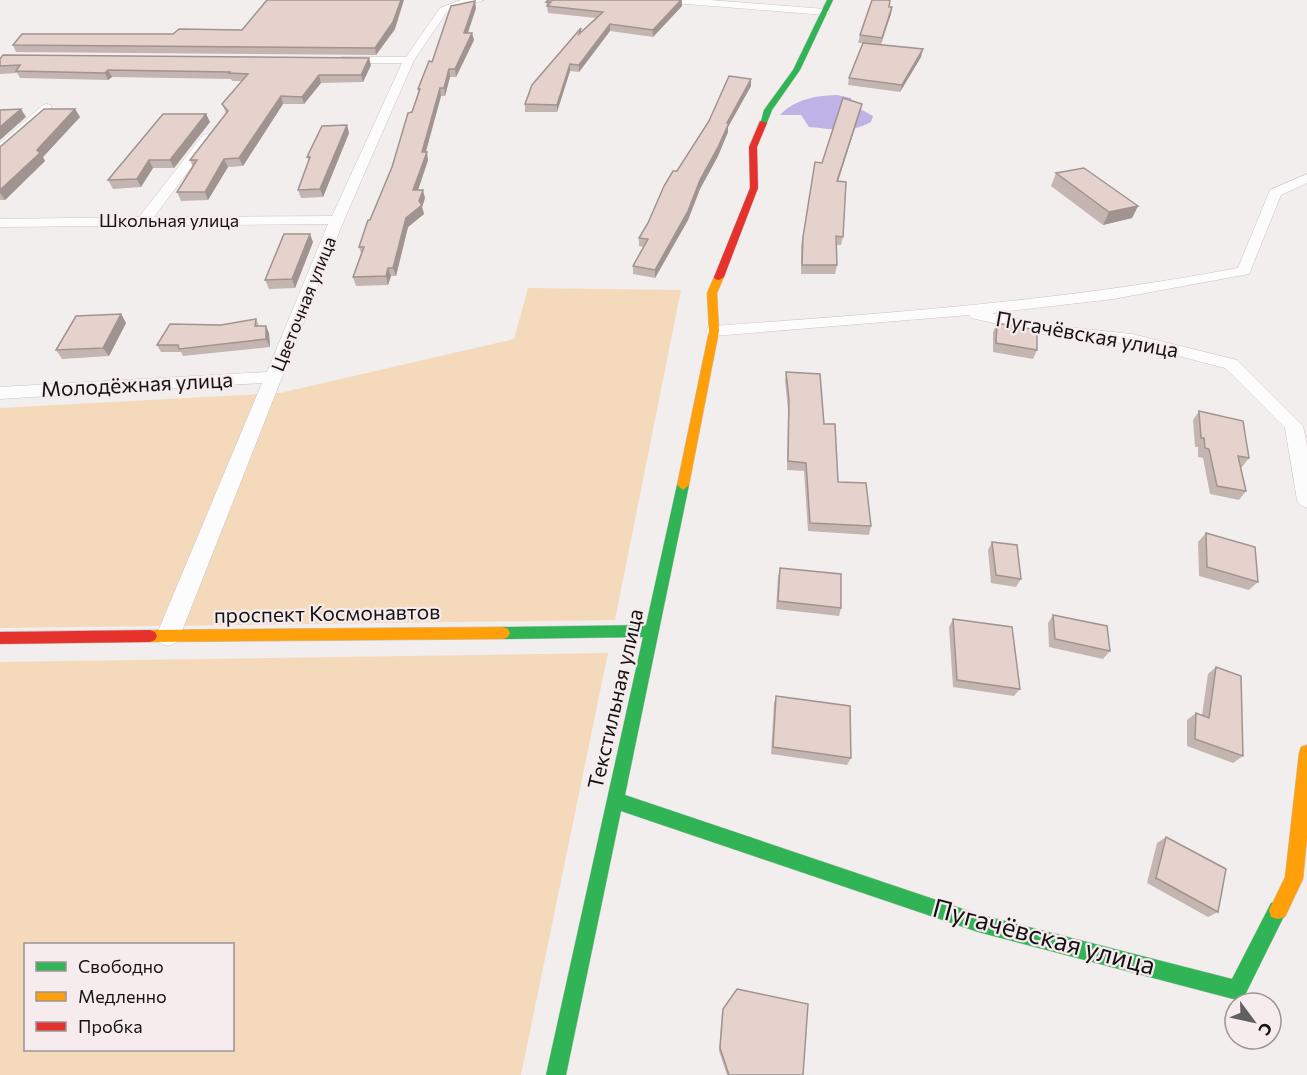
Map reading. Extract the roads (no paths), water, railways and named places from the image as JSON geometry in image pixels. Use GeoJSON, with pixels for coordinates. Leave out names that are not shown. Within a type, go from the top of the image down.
{"type":"FeatureCollection","features":[{"type":"Feature","properties":{"kind":"street","name":"Цветочная улица"},"geometry":{"type":"LineString","coordinates":[[168,636],[337,220],[410,60],[441,5],[479,0]]}},
{"type":"Feature","properties":{"kind":"street"},"geometry":{"type":"LineString","coordinates":[[674,0],[828,6]]}},
{"type":"Feature","properties":{"kind":"street","name":"Текстильная улица"},"geometry":{"type":"LineString","coordinates":[[556,1075],[614,800],[653,631],[714,331],[712,293],[754,188],[753,147],[768,110],[796,70],[828,6]]}},
{"type":"Feature","properties":{"kind":"street"},"geometry":{"type":"LineString","coordinates":[[328,60],[410,60]]}},
{"type":"Feature","properties":{"kind":"street"},"geometry":{"type":"LineString","coordinates":[[0,150],[46,108]]}},
{"type":"Feature","properties":{"kind":"street"},"geometry":{"type":"LineString","coordinates":[[144,221],[216,126]]}},
{"type":"Feature","properties":{"kind":"street","name":"Пугачёвская улица"},"geometry":{"type":"LineString","coordinates":[[714,331],[958,312],[1181,285],[1244,271],[1275,193],[1307,178]]}},
{"type":"Feature","properties":{"kind":"street","name":"Школьная улица"},"geometry":{"type":"LineString","coordinates":[[0,222],[337,220]]}},
{"type":"Feature","properties":{"kind":"street","name":"Пугачёвская улица"},"geometry":{"type":"LineString","coordinates":[[958,312],[1047,330],[1132,339],[1231,364],[1294,426],[1307,500]]}},
{"type":"Feature","properties":{"kind":"street","name":"Молодёжная улица"},"geometry":{"type":"LineString","coordinates":[[0,393],[274,377]]}},
{"type":"Feature","properties":{"kind":"street","name":"проспект Космонавтов"},"geometry":{"type":"LineString","coordinates":[[0,638],[653,631]]}},
{"type":"Feature","properties":{"kind":"street","name":"Пугачёвская улица"},"geometry":{"type":"LineString","coordinates":[[614,800],[978,923],[1237,990],[1294,879],[1307,753]]}}]}
